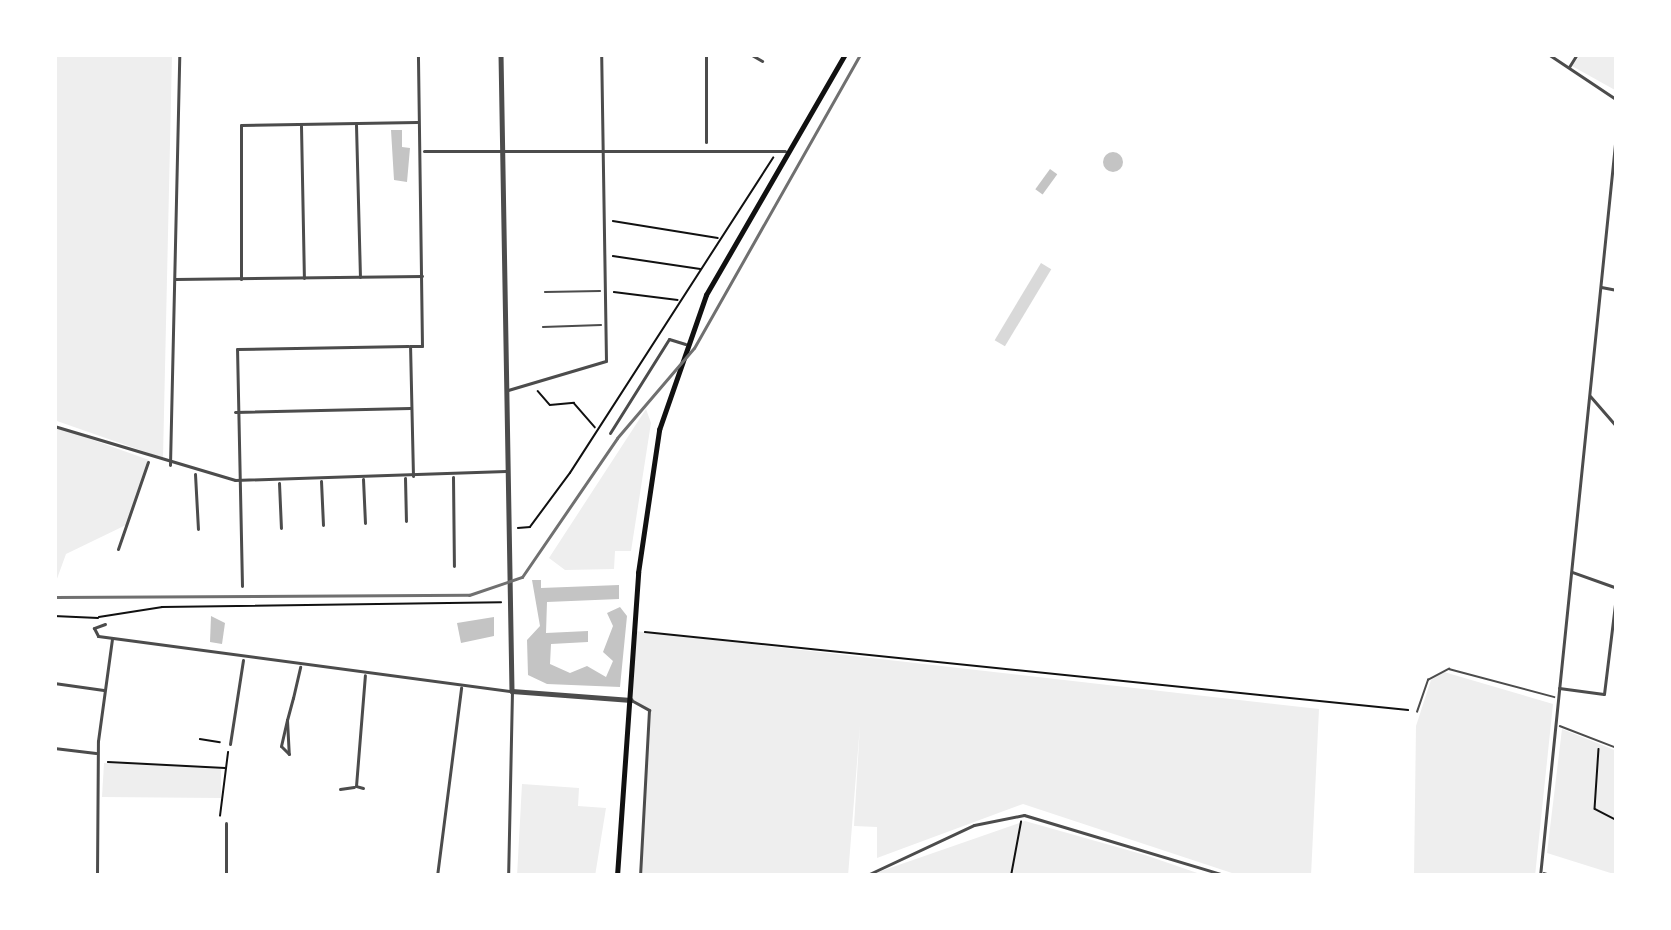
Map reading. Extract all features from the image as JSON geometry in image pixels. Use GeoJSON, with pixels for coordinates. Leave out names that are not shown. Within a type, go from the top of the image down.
{"type":"FeatureCollection","features":[{"type":"Feature","properties":{"kind":"main road"},"geometry":{"type":"LineString","coordinates":[[617,876],[650,477],[685,344],[844,54]]}},
{"type":"Feature","properties":{"kind":"street"},"geometry":{"type":"LineString","coordinates":[[170,465],[179,54]]}},
{"type":"Feature","properties":{"kind":"street"},"geometry":{"type":"LineString","coordinates":[[242,586],[236,480],[237,349],[422,346],[418,54]]}},
{"type":"Feature","properties":{"kind":"street"},"geometry":{"type":"LineString","coordinates":[[501,54],[512,691],[508,876]]}},
{"type":"Feature","properties":{"kind":"street"},"geometry":{"type":"LineString","coordinates":[[507,390],[532,380],[603,366],[601,54]]}},
{"type":"Feature","properties":{"kind":"street"},"geometry":{"type":"LineString","coordinates":[[706,54],[706,146]]}},
{"type":"Feature","properties":{"kind":"street"},"geometry":{"type":"LineString","coordinates":[[750,54],[762,61]]}},
{"type":"Feature","properties":{"kind":"street"},"geometry":{"type":"LineString","coordinates":[[1548,54],[1617,100]]}},
{"type":"Feature","properties":{"kind":"street"},"geometry":{"type":"LineString","coordinates":[[1568,68],[1577,54]]}},
{"type":"Feature","properties":{"kind":"street"},"geometry":{"type":"LineString","coordinates":[[241,279],[241,124],[419,122]]}},
{"type":"Feature","properties":{"kind":"street"},"geometry":{"type":"LineString","coordinates":[[356,123],[360,277]]}},
{"type":"Feature","properties":{"kind":"street"},"geometry":{"type":"LineString","coordinates":[[301,124],[304,278]]}},
{"type":"Feature","properties":{"kind":"street"},"geometry":{"type":"LineString","coordinates":[[1540,874],[1617,124]]}},
{"type":"Feature","properties":{"kind":"street"},"geometry":{"type":"LineString","coordinates":[[422,151],[706,146],[787,152]]}},
{"type":"Feature","properties":{"kind":"street"},"geometry":{"type":"LineString","coordinates":[[173,279],[422,276]]}},
{"type":"Feature","properties":{"kind":"street"},"geometry":{"type":"LineString","coordinates":[[1599,287],[1617,290]]}},
{"type":"Feature","properties":{"kind":"street"},"geometry":{"type":"LineString","coordinates":[[610,433],[669,339],[685,344]]}},
{"type":"Feature","properties":{"kind":"street"},"geometry":{"type":"LineString","coordinates":[[410,346],[413,476]]}},
{"type":"Feature","properties":{"kind":"street"},"geometry":{"type":"LineString","coordinates":[[1589,394],[1617,428]]}},
{"type":"Feature","properties":{"kind":"street"},"geometry":{"type":"LineString","coordinates":[[235,412],[412,408]]}},
{"type":"Feature","properties":{"kind":"street"},"geometry":{"type":"LineString","coordinates":[[54,426],[148,460],[236,480],[508,471]]}},
{"type":"Feature","properties":{"kind":"street"},"geometry":{"type":"LineString","coordinates":[[118,549],[148,460]]}},
{"type":"Feature","properties":{"kind":"street"},"geometry":{"type":"LineString","coordinates":[[195,472],[198,529]]}},
{"type":"Feature","properties":{"kind":"street"},"geometry":{"type":"LineString","coordinates":[[453,475],[454,566]]}},
{"type":"Feature","properties":{"kind":"street"},"geometry":{"type":"LineString","coordinates":[[362,477],[365,523]]}},
{"type":"Feature","properties":{"kind":"street"},"geometry":{"type":"LineString","coordinates":[[405,477],[406,521]]}},
{"type":"Feature","properties":{"kind":"street"},"geometry":{"type":"LineString","coordinates":[[320,479],[323,525]]}},
{"type":"Feature","properties":{"kind":"street"},"geometry":{"type":"LineString","coordinates":[[279,481],[281,528]]}},
{"type":"Feature","properties":{"kind":"street"},"geometry":{"type":"LineString","coordinates":[[1558,688],[1604,694],[1617,588],[1570,572]]}},
{"type":"Feature","properties":{"kind":"street"},"geometry":{"type":"LineString","coordinates":[[97,876],[98,753],[112,638],[102,621],[94,632],[112,638],[244,659],[461,686],[631,700],[649,710],[640,876]]}},
{"type":"Feature","properties":{"kind":"street"},"geometry":{"type":"LineString","coordinates":[[230,744],[244,659]]}},
{"type":"Feature","properties":{"kind":"street"},"geometry":{"type":"LineString","coordinates":[[287,720],[293,743],[286,754],[281,751],[287,720],[301,665]]}},
{"type":"Feature","properties":{"kind":"street"},"geometry":{"type":"LineString","coordinates":[[356,786],[365,673]]}},
{"type":"Feature","properties":{"kind":"street"},"geometry":{"type":"LineString","coordinates":[[54,683],[105,690]]}},
{"type":"Feature","properties":{"kind":"street"},"geometry":{"type":"LineString","coordinates":[[436,876],[461,686]]}},
{"type":"Feature","properties":{"kind":"street"},"geometry":{"type":"LineString","coordinates":[[54,748],[98,753]]}},
{"type":"Feature","properties":{"kind":"street"},"geometry":{"type":"LineString","coordinates":[[340,788],[363,788]]}},
{"type":"Feature","properties":{"kind":"street"},"geometry":{"type":"LineString","coordinates":[[865,876],[974,825],[1024,815],[1227,876]]}},
{"type":"Feature","properties":{"kind":"street"},"geometry":{"type":"LineString","coordinates":[[226,823],[226,876]]}},
{"type":"Feature","properties":{"kind":"lane"},"geometry":{"type":"LineString","coordinates":[[522,55],[563,54]]}},
{"type":"Feature","properties":{"kind":"lane"},"geometry":{"type":"LineString","coordinates":[[545,292],[604,291]]}},
{"type":"Feature","properties":{"kind":"lane"},"geometry":{"type":"LineString","coordinates":[[543,327],[605,325]]}},
{"type":"Feature","properties":{"kind":"lane"},"geometry":{"type":"LineString","coordinates":[[1418,712],[1428,680],[1449,669],[1558,698]]}},
{"type":"Feature","properties":{"kind":"lane"},"geometry":{"type":"LineString","coordinates":[[1557,724],[1617,748]]}},
{"type":"Feature","properties":{"kind":"lane"},"geometry":{"type":"LineString","coordinates":[[1540,874],[1554,876]]}},
{"type":"Feature","properties":{"kind":"path"},"geometry":{"type":"LineString","coordinates":[[514,527],[530,526],[598,429],[779,148]]}},
{"type":"Feature","properties":{"kind":"path"},"geometry":{"type":"LineString","coordinates":[[603,221],[722,239]]}},
{"type":"Feature","properties":{"kind":"path"},"geometry":{"type":"LineString","coordinates":[[604,255],[702,269]]}},
{"type":"Feature","properties":{"kind":"path"},"geometry":{"type":"LineString","coordinates":[[604,291],[681,301]]}},
{"type":"Feature","properties":{"kind":"path"},"geometry":{"type":"LineString","coordinates":[[532,380],[547,403],[574,403],[598,429]]}},
{"type":"Feature","properties":{"kind":"path"},"geometry":{"type":"LineString","coordinates":[[54,616],[102,621],[162,608],[509,602]]}},
{"type":"Feature","properties":{"kind":"path"},"geometry":{"type":"LineString","coordinates":[[634,631],[1418,712]]}},
{"type":"Feature","properties":{"kind":"path"},"geometry":{"type":"LineString","coordinates":[[200,739],[230,744],[224,768],[226,823]]}},
{"type":"Feature","properties":{"kind":"path"},"geometry":{"type":"LineString","coordinates":[[1600,742],[1595,809],[1617,820]]}},
{"type":"Feature","properties":{"kind":"path"},"geometry":{"type":"LineString","coordinates":[[98,761],[224,768]]}},
{"type":"Feature","properties":{"kind":"path"},"geometry":{"type":"LineString","coordinates":[[1011,876],[1013,835],[1024,815]]}},
{"type":"Feature","properties":{"kind":"shaded area"},"geometry":{"type":"Polygon","coordinates":[[[54,54],[172,54],[163,458],[54,420],[54,54]]]}},
{"type":"Feature","properties":{"kind":"shaded area"},"geometry":{"type":"Polygon","coordinates":[[[1581,54],[1617,54],[1615,90],[1572,66],[1581,54]]]}},
{"type":"Feature","properties":{"kind":"shaded area"},"geometry":{"type":"Polygon","coordinates":[[[1041,263],[1051,269],[1005,346],[995,340],[1041,263]]]}},
{"type":"Feature","properties":{"kind":"shaded area"},"geometry":{"type":"Polygon","coordinates":[[[646,409],[651,423],[631,551],[615,551],[614,569],[565,570],[549,558],[646,409]]]}},
{"type":"Feature","properties":{"kind":"shaded area"},"geometry":{"type":"Polygon","coordinates":[[[54,426],[149,460],[126,525],[66,554],[54,587],[54,426]]]}},
{"type":"Feature","properties":{"kind":"shaded area"},"geometry":{"type":"Polygon","coordinates":[[[635,631],[1319,709],[1311,876],[1241,876],[1023,804],[877,858],[877,827],[854,826],[860,725],[848,876],[640,876],[649,710],[631,700],[635,631]]]}},
{"type":"Feature","properties":{"kind":"shaded area"},"geometry":{"type":"Polygon","coordinates":[[[1444,672],[1553,704],[1535,876],[1414,876],[1416,726],[1431,680],[1444,672]]]}},
{"type":"Feature","properties":{"kind":"shaded area"},"geometry":{"type":"Polygon","coordinates":[[[1562,729],[1617,751],[1617,875],[1547,853],[1562,729]]]}},
{"type":"Feature","properties":{"kind":"shaded area"},"geometry":{"type":"Polygon","coordinates":[[[104,763],[221,769],[221,798],[102,797],[104,763]]]}},
{"type":"Feature","properties":{"kind":"shaded area"},"geometry":{"type":"Polygon","coordinates":[[[522,784],[579,788],[578,806],[606,808],[595,876],[517,876],[522,784]]]}},
{"type":"Feature","properties":{"kind":"shaded area"},"geometry":{"type":"Polygon","coordinates":[[[1025,821],[1145,855],[1206,876],[867,876],[1025,821]]]}},
{"type":"Feature","properties":{"kind":"building"},"geometry":{"type":"Polygon","coordinates":[[[391,130],[402,130],[402,147],[410,148],[407,182],[394,180],[391,130]]]}},
{"type":"Feature","properties":{"kind":"building"},"geometry":{"type":"Polygon","coordinates":[[[1113,152],[1123,162],[1113,172],[1103,162],[1113,152]]]}},
{"type":"Feature","properties":{"kind":"building"},"geometry":{"type":"Polygon","coordinates":[[[1050,169],[1057,174],[1043,195],[1035,189],[1050,169]]]}},
{"type":"Feature","properties":{"kind":"building"},"geometry":{"type":"Polygon","coordinates":[[[532,580],[541,580],[541,588],[619,585],[619,599],[547,602],[546,633],[588,631],[588,642],[551,644],[550,664],[570,673],[587,666],[606,677],[613,661],[603,652],[613,626],[607,613],[620,607],[627,616],[620,687],[547,684],[528,675],[527,640],[540,626],[532,580]]]}},
{"type":"Feature","properties":{"kind":"building"},"geometry":{"type":"Polygon","coordinates":[[[211,616],[225,623],[222,644],[210,642],[211,616]]]}},
{"type":"Feature","properties":{"kind":"building"},"geometry":{"type":"Polygon","coordinates":[[[494,617],[494,636],[461,643],[457,623],[494,617]]]}},
{"type":"Feature","properties":{"kind":"tram line"},"geometry":{"type":"LineString","coordinates":[[54,597],[469,595],[522,577],[617,438],[694,348],[860,54]]}}]}
